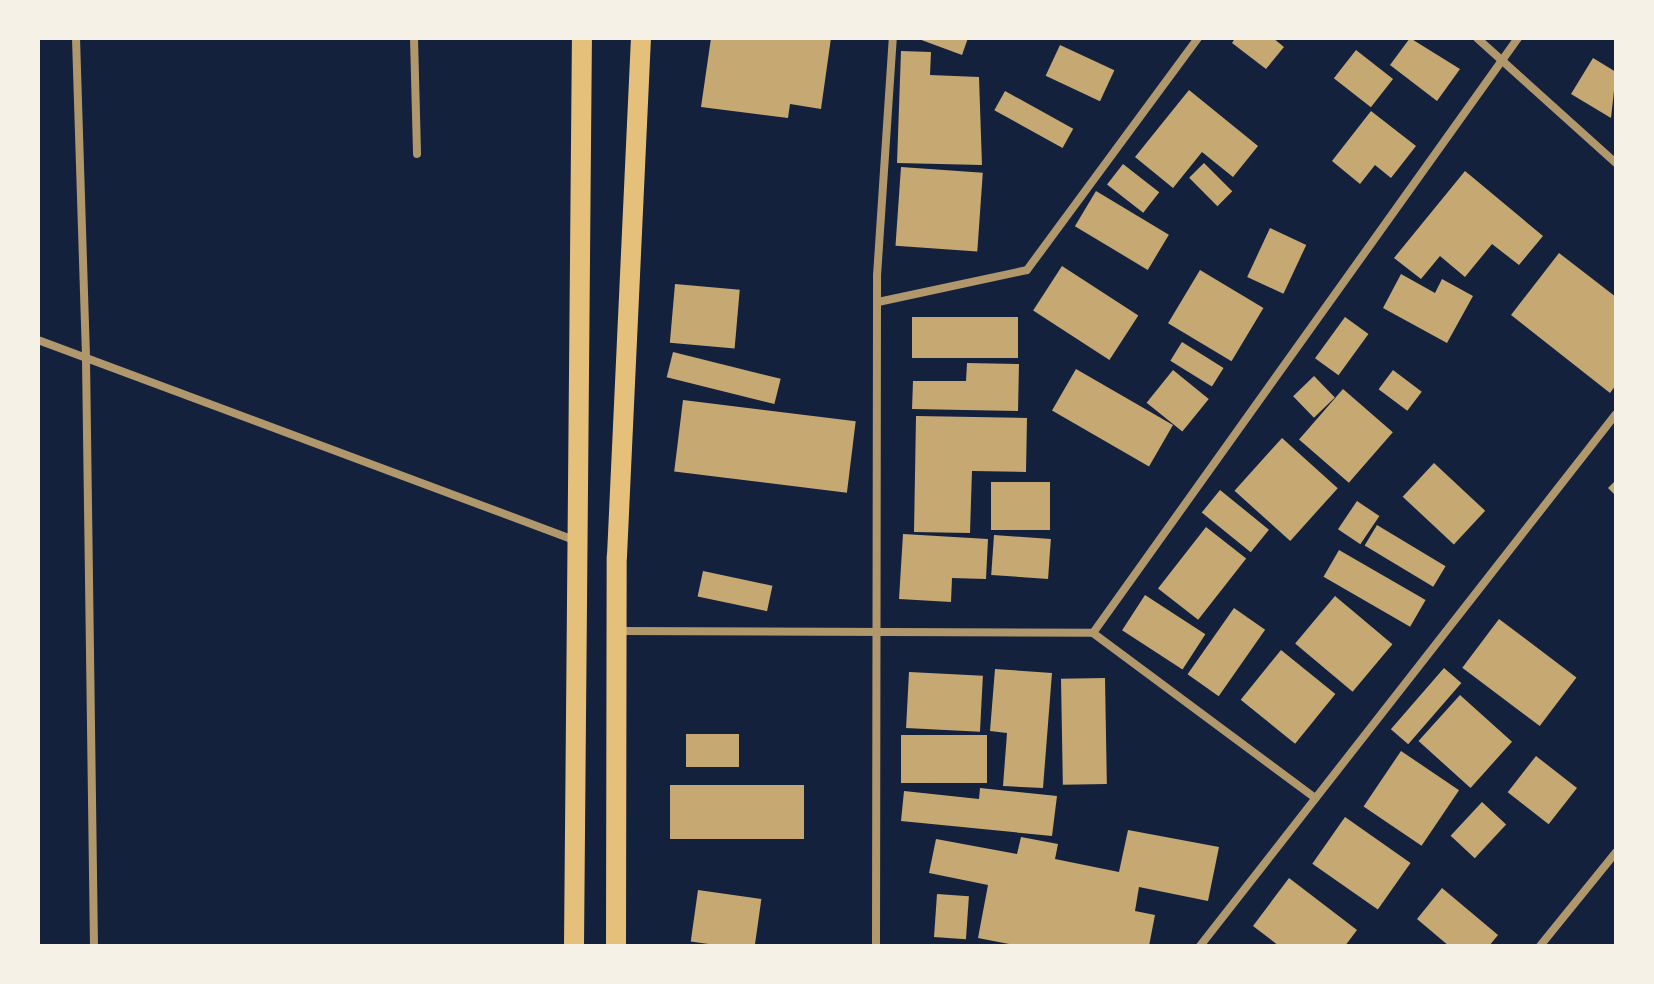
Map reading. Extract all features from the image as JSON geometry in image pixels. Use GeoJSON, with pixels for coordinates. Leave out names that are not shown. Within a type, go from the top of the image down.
{"type":"FeatureCollection","features":[{"type":"Feature","properties":{"kind":"main road"},"geometry":{"type":"LineString","coordinates":[[574,946],[582,38]]}},
{"type":"Feature","properties":{"kind":"main road"},"geometry":{"type":"LineString","coordinates":[[616,946],[620,631],[617,556],[641,38]]}},
{"type":"Feature","properties":{"kind":"street"},"geometry":{"type":"LineString","coordinates":[[76,38],[86,359],[94,946]]}},
{"type":"Feature","properties":{"kind":"street"},"geometry":{"type":"LineString","coordinates":[[414,38],[417,154]]}},
{"type":"Feature","properties":{"kind":"street"},"geometry":{"type":"LineString","coordinates":[[876,946],[878,302],[893,38]]}},
{"type":"Feature","properties":{"kind":"street"},"geometry":{"type":"LineString","coordinates":[[878,302],[1027,270],[1198,38]]}},
{"type":"Feature","properties":{"kind":"street"},"geometry":{"type":"LineString","coordinates":[[1477,38],[1503,57],[1616,163]]}},
{"type":"Feature","properties":{"kind":"street"},"geometry":{"type":"LineString","coordinates":[[1093,633],[1518,38]]}},
{"type":"Feature","properties":{"kind":"street"},"geometry":{"type":"LineString","coordinates":[[38,340],[578,542]]}},
{"type":"Feature","properties":{"kind":"street"},"geometry":{"type":"LineString","coordinates":[[1200,946],[1616,414]]}},
{"type":"Feature","properties":{"kind":"street"},"geometry":{"type":"LineString","coordinates":[[620,631],[1093,633],[1315,798]]}},
{"type":"Feature","properties":{"kind":"street"},"geometry":{"type":"LineString","coordinates":[[1540,946],[1616,852]]}},
{"type":"Feature","properties":{"kind":"building"},"geometry":{"type":"Polygon","coordinates":[[[711,38],[831,38],[821,109],[790,104],[788,118],[701,107],[711,38]]]}},
{"type":"Feature","properties":{"kind":"building"},"geometry":{"type":"Polygon","coordinates":[[[916,38],[968,38],[962,55],[916,38]]]}},
{"type":"Feature","properties":{"kind":"building"},"geometry":{"type":"Polygon","coordinates":[[[1235,38],[1273,38],[1284,47],[1266,69],[1232,43],[1235,38]]]}},
{"type":"Feature","properties":{"kind":"building"},"geometry":{"type":"Polygon","coordinates":[[[1410,38],[1460,69],[1437,101],[1390,65],[1410,38]]]}},
{"type":"Feature","properties":{"kind":"building"},"geometry":{"type":"Polygon","coordinates":[[[1060,45],[1114,70],[1100,101],[1046,76],[1060,45]]]}},
{"type":"Feature","properties":{"kind":"building"},"geometry":{"type":"Polygon","coordinates":[[[1356,50],[1393,79],[1371,107],[1334,78],[1356,50]]]}},
{"type":"Feature","properties":{"kind":"building"},"geometry":{"type":"Polygon","coordinates":[[[901,51],[931,52],[930,75],[979,77],[982,165],[897,163],[901,51]]]}},
{"type":"Feature","properties":{"kind":"building"},"geometry":{"type":"Polygon","coordinates":[[[1593,58],[1616,72],[1611,118],[1571,94],[1593,58]]]}},
{"type":"Feature","properties":{"kind":"building"},"geometry":{"type":"Polygon","coordinates":[[[1189,90],[1258,146],[1233,177],[1202,152],[1173,188],[1135,157],[1189,90]]]}},
{"type":"Feature","properties":{"kind":"building"},"geometry":{"type":"Polygon","coordinates":[[[1005,91],[1073,129],[1063,148],[994,110],[1005,91]]]}},
{"type":"Feature","properties":{"kind":"building"},"geometry":{"type":"Polygon","coordinates":[[[1371,111],[1416,146],[1391,178],[1375,165],[1360,184],[1332,161],[1371,111]]]}},
{"type":"Feature","properties":{"kind":"building"},"geometry":{"type":"Polygon","coordinates":[[[1204,163],[1232,191],[1217,206],[1189,178],[1204,163]]]}},
{"type":"Feature","properties":{"kind":"building"},"geometry":{"type":"Polygon","coordinates":[[[1123,164],[1159,192],[1143,213],[1107,184],[1123,164]]]}},
{"type":"Feature","properties":{"kind":"building"},"geometry":{"type":"Polygon","coordinates":[[[901,167],[983,173],[977,252],[895,246],[901,167]]]}},
{"type":"Feature","properties":{"kind":"building"},"geometry":{"type":"Polygon","coordinates":[[[1465,171],[1543,236],[1519,265],[1492,244],[1465,277],[1440,256],[1421,279],[1394,258],[1465,171]]]}},
{"type":"Feature","properties":{"kind":"building"},"geometry":{"type":"Polygon","coordinates":[[[1096,191],[1169,235],[1148,270],[1075,226],[1096,191]]]}},
{"type":"Feature","properties":{"kind":"building"},"geometry":{"type":"Polygon","coordinates":[[[1270,228],[1306,245],[1283,294],[1247,277],[1270,228]]]}},
{"type":"Feature","properties":{"kind":"building"},"geometry":{"type":"Polygon","coordinates":[[[1559,253],[1616,297],[1616,385],[1610,393],[1511,315],[1559,253]]]}},
{"type":"Feature","properties":{"kind":"building"},"geometry":{"type":"Polygon","coordinates":[[[1062,266],[1138,316],[1109,360],[1033,310],[1062,266]]]}},
{"type":"Feature","properties":{"kind":"building"},"geometry":{"type":"Polygon","coordinates":[[[1200,270],[1263,308],[1231,361],[1168,323],[1200,270]]]}},
{"type":"Feature","properties":{"kind":"building"},"geometry":{"type":"Polygon","coordinates":[[[1401,274],[1435,293],[1442,279],[1473,296],[1447,343],[1383,308],[1401,274]]]}},
{"type":"Feature","properties":{"kind":"building"},"geometry":{"type":"Polygon","coordinates":[[[675,284],[740,290],[735,348],[670,343],[675,284]]]}},
{"type":"Feature","properties":{"kind":"building"},"geometry":{"type":"Polygon","coordinates":[[[912,317],[1018,317],[1018,358],[912,358],[912,317]]]}},
{"type":"Feature","properties":{"kind":"building"},"geometry":{"type":"Polygon","coordinates":[[[1345,317],[1368,334],[1338,375],[1315,358],[1345,317]]]}},
{"type":"Feature","properties":{"kind":"building"},"geometry":{"type":"Polygon","coordinates":[[[1182,342],[1224,368],[1212,387],[1170,361],[1182,342]]]}},
{"type":"Feature","properties":{"kind":"building"},"geometry":{"type":"Polygon","coordinates":[[[673,352],[781,379],[774,404],[667,377],[673,352]]]}},
{"type":"Feature","properties":{"kind":"building"},"geometry":{"type":"Polygon","coordinates":[[[967,363],[1019,364],[1018,411],[912,409],[913,381],[966,381],[967,363]]]}},
{"type":"Feature","properties":{"kind":"building"},"geometry":{"type":"Polygon","coordinates":[[[1076,369],[1173,425],[1149,467],[1052,411],[1076,369]]]}},
{"type":"Feature","properties":{"kind":"building"},"geometry":{"type":"Polygon","coordinates":[[[1173,370],[1209,399],[1182,432],[1147,403],[1173,370]]]}},
{"type":"Feature","properties":{"kind":"building"},"geometry":{"type":"Polygon","coordinates":[[[1393,370],[1422,392],[1407,411],[1379,389],[1393,370]]]}},
{"type":"Feature","properties":{"kind":"building"},"geometry":{"type":"Polygon","coordinates":[[[1314,376],[1335,398],[1314,418],[1293,396],[1314,376]]]}},
{"type":"Feature","properties":{"kind":"building"},"geometry":{"type":"Polygon","coordinates":[[[1343,389],[1393,432],[1349,483],[1299,440],[1343,389]]]}},
{"type":"Feature","properties":{"kind":"building"},"geometry":{"type":"Polygon","coordinates":[[[683,400],[856,421],[847,493],[674,471],[683,400]]]}},
{"type":"Feature","properties":{"kind":"building"},"geometry":{"type":"Polygon","coordinates":[[[916,416],[1027,418],[1026,472],[972,471],[970,533],[914,532],[916,416]]]}},
{"type":"Feature","properties":{"kind":"building"},"geometry":{"type":"Polygon","coordinates":[[[1282,438],[1338,488],[1290,541],[1234,491],[1282,438]]]}},
{"type":"Feature","properties":{"kind":"building"},"geometry":{"type":"Polygon","coordinates":[[[1434,463],[1485,511],[1454,544],[1403,497],[1434,463]]]}},
{"type":"Feature","properties":{"kind":"building"},"geometry":{"type":"Polygon","coordinates":[[[1616,480],[1616,496],[1608,488],[1616,480]]]}},
{"type":"Feature","properties":{"kind":"building"},"geometry":{"type":"Polygon","coordinates":[[[991,482],[1050,482],[1050,530],[991,530],[991,482]]]}},
{"type":"Feature","properties":{"kind":"building"},"geometry":{"type":"Polygon","coordinates":[[[1220,490],[1269,530],[1251,552],[1202,513],[1220,490]]]}},
{"type":"Feature","properties":{"kind":"building"},"geometry":{"type":"Polygon","coordinates":[[[1357,501],[1379,516],[1360,544],[1338,529],[1357,501]]]}},
{"type":"Feature","properties":{"kind":"building"},"geometry":{"type":"Polygon","coordinates":[[[1377,525],[1446,566],[1433,587],[1365,546],[1377,525]]]}},
{"type":"Feature","properties":{"kind":"building"},"geometry":{"type":"Polygon","coordinates":[[[1206,527],[1246,558],[1198,620],[1158,588],[1206,527]]]}},
{"type":"Feature","properties":{"kind":"building"},"geometry":{"type":"Polygon","coordinates":[[[903,534],[988,539],[986,579],[952,578],[951,602],[899,599],[903,534]]]}},
{"type":"Feature","properties":{"kind":"building"},"geometry":{"type":"Polygon","coordinates":[[[994,535],[1051,539],[1048,579],[991,575],[994,535]]]}},
{"type":"Feature","properties":{"kind":"building"},"geometry":{"type":"Polygon","coordinates":[[[1339,550],[1426,600],[1410,627],[1324,577],[1339,550]]]}},
{"type":"Feature","properties":{"kind":"building"},"geometry":{"type":"Polygon","coordinates":[[[703,571],[772,586],[767,611],[698,596],[703,571]]]}},
{"type":"Feature","properties":{"kind":"building"},"geometry":{"type":"Polygon","coordinates":[[[1145,595],[1205,634],[1183,669],[1122,630],[1145,595]]]}},
{"type":"Feature","properties":{"kind":"building"},"geometry":{"type":"Polygon","coordinates":[[[1335,596],[1392,644],[1353,692],[1295,643],[1335,596]]]}},
{"type":"Feature","properties":{"kind":"building"},"geometry":{"type":"Polygon","coordinates":[[[1234,608],[1265,630],[1219,696],[1188,674],[1234,608]]]}},
{"type":"Feature","properties":{"kind":"building"},"geometry":{"type":"Polygon","coordinates":[[[1499,619],[1576,677],[1540,726],[1462,668],[1499,619]]]}},
{"type":"Feature","properties":{"kind":"building"},"geometry":{"type":"Polygon","coordinates":[[[1281,650],[1335,694],[1295,744],[1241,700],[1281,650]]]}},
{"type":"Feature","properties":{"kind":"building"},"geometry":{"type":"Polygon","coordinates":[[[1444,668],[1461,683],[1408,744],[1391,729],[1444,668]]]}},
{"type":"Feature","properties":{"kind":"building"},"geometry":{"type":"Polygon","coordinates":[[[995,669],[1052,673],[1043,788],[1003,786],[1007,733],[990,731],[995,669]]]}},
{"type":"Feature","properties":{"kind":"building"},"geometry":{"type":"Polygon","coordinates":[[[909,672],[983,676],[980,732],[906,728],[909,672]]]}},
{"type":"Feature","properties":{"kind":"building"},"geometry":{"type":"Polygon","coordinates":[[[1105,678],[1107,784],[1063,785],[1061,679],[1105,678]]]}},
{"type":"Feature","properties":{"kind":"building"},"geometry":{"type":"Polygon","coordinates":[[[1460,695],[1512,742],[1471,788],[1419,741],[1460,695]]]}},
{"type":"Feature","properties":{"kind":"building"},"geometry":{"type":"Polygon","coordinates":[[[686,734],[739,734],[739,767],[686,767],[686,734]]]}},
{"type":"Feature","properties":{"kind":"building"},"geometry":{"type":"Polygon","coordinates":[[[901,735],[987,735],[987,783],[901,783],[901,735]]]}},
{"type":"Feature","properties":{"kind":"building"},"geometry":{"type":"Polygon","coordinates":[[[1401,751],[1459,790],[1422,846],[1364,807],[1401,751]]]}},
{"type":"Feature","properties":{"kind":"building"},"geometry":{"type":"Polygon","coordinates":[[[1536,756],[1577,788],[1549,824],[1508,792],[1536,756]]]}},
{"type":"Feature","properties":{"kind":"building"},"geometry":{"type":"Polygon","coordinates":[[[670,785],[804,785],[804,839],[670,839],[670,785]]]}},
{"type":"Feature","properties":{"kind":"building"},"geometry":{"type":"Polygon","coordinates":[[[980,788],[1057,796],[1052,836],[901,821],[904,791],[979,799],[980,788]]]}},
{"type":"Feature","properties":{"kind":"building"},"geometry":{"type":"Polygon","coordinates":[[[1482,802],[1506,825],[1475,858],[1451,836],[1482,802]]]}},
{"type":"Feature","properties":{"kind":"building"},"geometry":{"type":"Polygon","coordinates":[[[1345,817],[1411,863],[1378,910],[1312,864],[1345,817]]]}},
{"type":"Feature","properties":{"kind":"building"},"geometry":{"type":"Polygon","coordinates":[[[1128,830],[1219,847],[1208,901],[1139,887],[1135,911],[1155,915],[1149,946],[1019,946],[978,938],[988,885],[929,873],[936,839],[1017,854],[1021,837],[1058,844],[1055,859],[1119,872],[1128,830]]]}},
{"type":"Feature","properties":{"kind":"building"},"geometry":{"type":"Polygon","coordinates":[[[1289,878],[1357,930],[1345,946],[1279,946],[1253,926],[1289,878]]]}},
{"type":"Feature","properties":{"kind":"building"},"geometry":{"type":"Polygon","coordinates":[[[1442,888],[1498,935],[1489,946],[1449,946],[1417,919],[1442,888]]]}},
{"type":"Feature","properties":{"kind":"building"},"geometry":{"type":"Polygon","coordinates":[[[698,890],[761,899],[755,946],[691,941],[698,890]]]}},
{"type":"Feature","properties":{"kind":"building"},"geometry":{"type":"Polygon","coordinates":[[[937,894],[969,896],[966,939],[934,937],[937,894]]]}}]}
